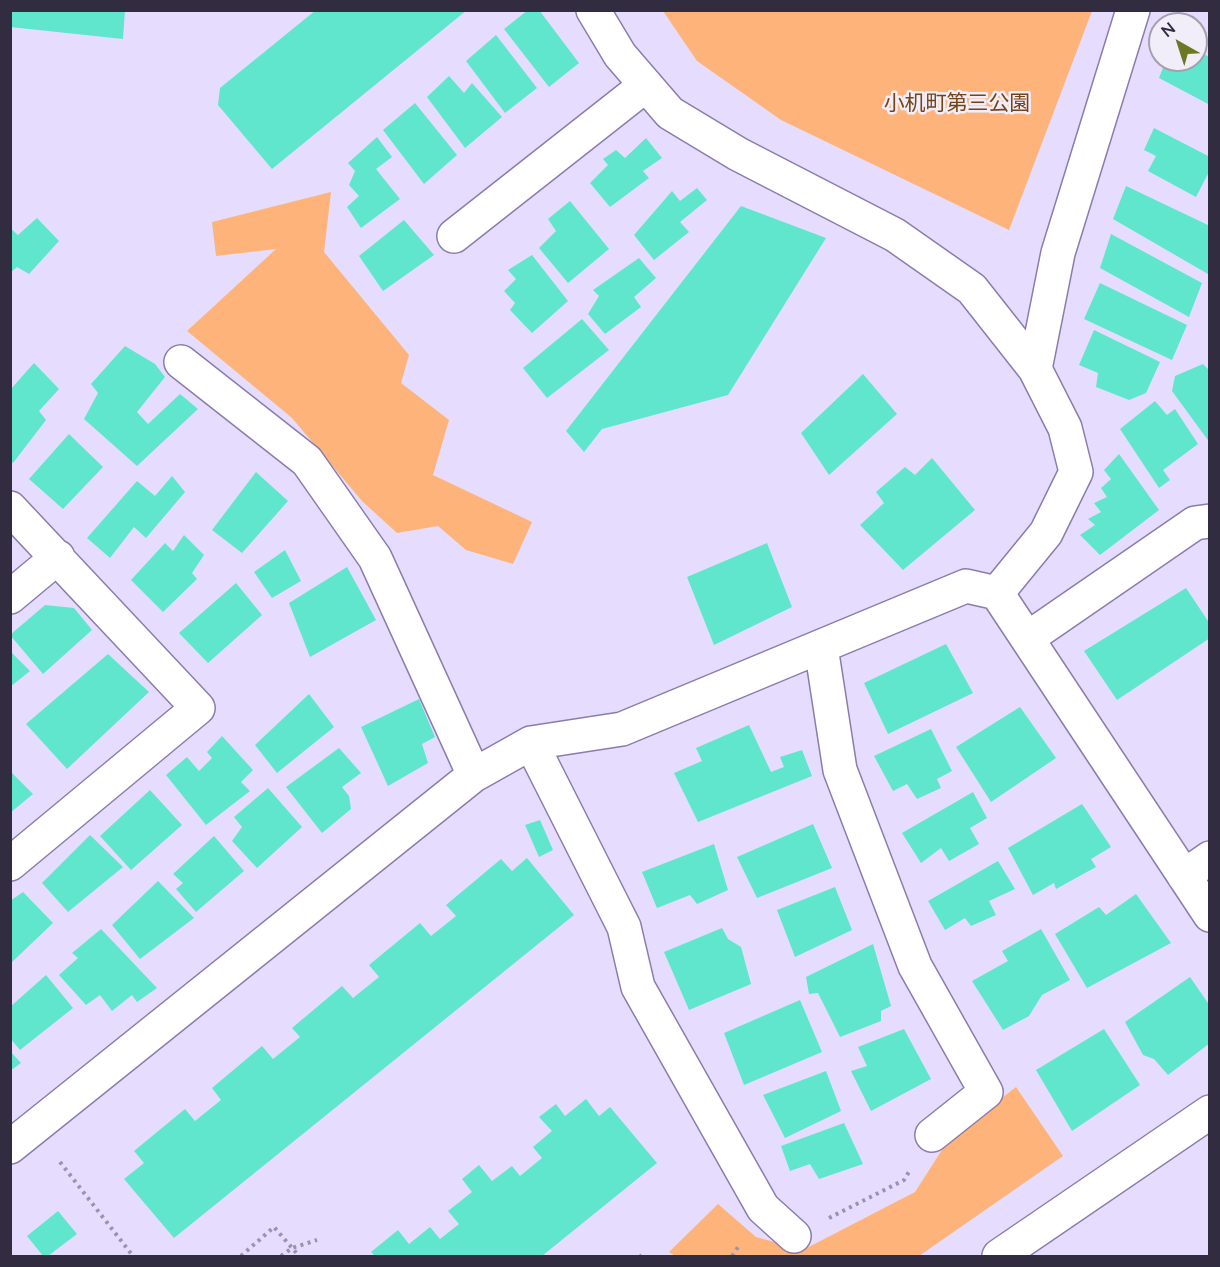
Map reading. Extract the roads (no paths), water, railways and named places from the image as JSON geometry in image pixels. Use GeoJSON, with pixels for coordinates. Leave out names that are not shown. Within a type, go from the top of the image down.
{"type":"FeatureCollection","features":[{"type":"Feature","properties":{"kind":"street"},"geometry":{"type":"LineString","coordinates":[[593,10],[620,54],[670,113],[738,154],[895,235],[972,289],[1035,369],[1065,428],[1076,472],[1046,532],[997,593]]}},
{"type":"Feature","properties":{"kind":"street"},"geometry":{"type":"LineString","coordinates":[[1035,369],[1058,253],[1133,10]]}},
{"type":"Feature","properties":{"kind":"street"},"geometry":{"type":"LineString","coordinates":[[454,236],[646,85]]}},
{"type":"Feature","properties":{"kind":"street"},"geometry":{"type":"LineString","coordinates":[[181,362],[307,461],[375,558],[474,776]]}},
{"type":"Feature","properties":{"kind":"street"},"geometry":{"type":"LineString","coordinates":[[10,507],[198,708],[10,864]]}},
{"type":"Feature","properties":{"kind":"street"},"geometry":{"type":"LineString","coordinates":[[1028,638],[1195,524],[1209,520]]}},
{"type":"Feature","properties":{"kind":"street"},"geometry":{"type":"LineString","coordinates":[[10,597],[58,557]]}},
{"type":"Feature","properties":{"kind":"street"},"geometry":{"type":"LineString","coordinates":[[22,1137],[474,776],[531,743],[621,729],[966,586],[997,593],[1197,867],[1209,915]]}},
{"type":"Feature","properties":{"kind":"street"},"geometry":{"type":"LineString","coordinates":[[820,647],[840,771],[915,966],[986,1092],[933,1135]]}},
{"type":"Feature","properties":{"kind":"street"},"geometry":{"type":"LineString","coordinates":[[531,743],[624,927],[638,987],[764,1209],[794,1236]]}},
{"type":"Feature","properties":{"kind":"street"},"geometry":{"type":"LineString","coordinates":[[999,1257],[1209,1112]]}},
{"type":"Feature","properties":{"kind":"park label","name":"小机町第三公園"},"geometry":{"type":"Point","coordinates":[957,103]}}]}
